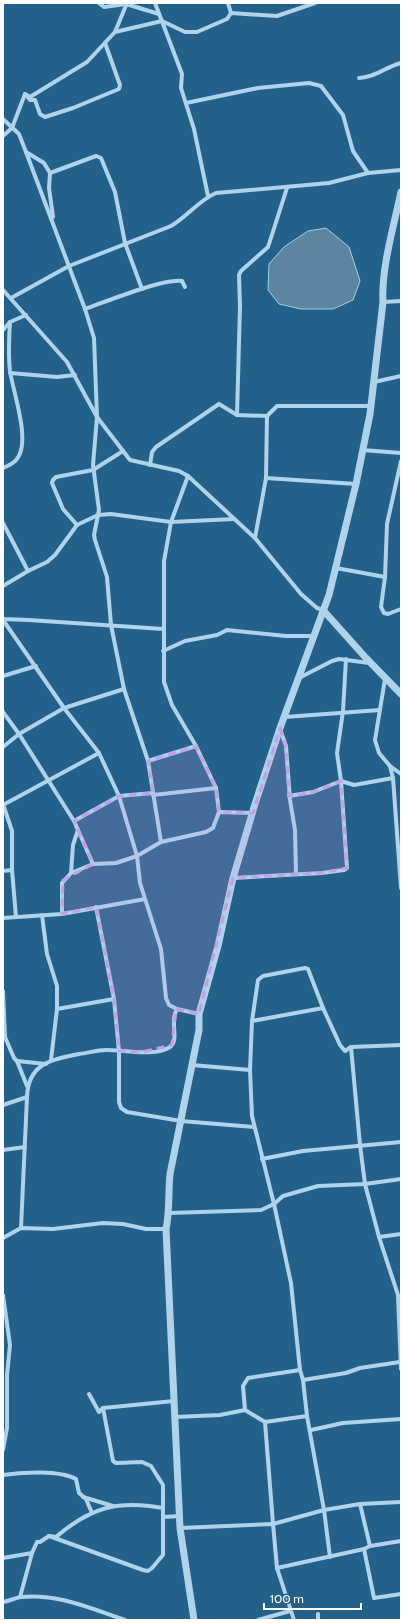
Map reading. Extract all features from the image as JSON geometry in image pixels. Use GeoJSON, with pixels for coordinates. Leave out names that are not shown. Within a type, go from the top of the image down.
{"type":"FeatureCollection","features":[{"type":"Feature","properties":{"kind":"street"},"geometry":{"type":"LineString","coordinates":[[99,3],[104,6],[127,4],[159,14]]}},
{"type":"Feature","properties":{"kind":"street"},"geometry":{"type":"LineString","coordinates":[[155,3],[182,74],[180,88],[194,129],[208,196]]}},
{"type":"Feature","properties":{"kind":"street"},"geometry":{"type":"LineString","coordinates":[[228,3],[231,13]]}},
{"type":"Feature","properties":{"kind":"street"},"geometry":{"type":"LineString","coordinates":[[231,13],[277,16],[315,3]]}},
{"type":"Feature","properties":{"kind":"street"},"geometry":{"type":"LineString","coordinates":[[25,94],[30,97],[87,62],[115,32],[127,4]]}},
{"type":"Feature","properties":{"kind":"street"},"geometry":{"type":"LineString","coordinates":[[115,32],[162,21],[185,32],[197,32],[227,19],[231,13]]}},
{"type":"Feature","properties":{"kind":"street"},"geometry":{"type":"LineString","coordinates":[[25,94],[30,100],[35,100],[40,114],[45,117],[73,108],[119,89],[120,85],[105,43]]}},
{"type":"Feature","properties":{"kind":"street"},"geometry":{"type":"LineString","coordinates":[[359,78],[373,76],[391,66],[401,63]]}},
{"type":"Feature","properties":{"kind":"street"},"geometry":{"type":"LineString","coordinates":[[186,103],[258,88],[309,83],[317,84],[321,86],[343,115],[353,151],[368,174]]}},
{"type":"Feature","properties":{"kind":"street"},"geometry":{"type":"LineString","coordinates":[[3,136],[12,128],[25,94]]}},
{"type":"Feature","properties":{"kind":"street"},"geometry":{"type":"LineString","coordinates":[[3,119],[18,134],[26,152],[54,224],[94,338],[96,417],[93,470],[99,510],[94,535],[107,577],[111,625],[124,689],[148,760],[161,842]]}},
{"type":"Feature","properties":{"kind":"street"},"geometry":{"type":"LineString","coordinates":[[26,152],[44,162],[50,173],[49,188],[54,224]]}},
{"type":"Feature","properties":{"kind":"street"},"geometry":{"type":"LineString","coordinates":[[50,173],[95,156],[100,156],[115,192],[119,206],[125,243],[142,289]]}},
{"type":"Feature","properties":{"kind":"street"},"geometry":{"type":"LineString","coordinates":[[11,298],[69,266],[175,224],[208,196],[222,192],[287,188],[329,183],[368,174],[401,170]]}},
{"type":"Feature","properties":{"kind":"street"},"geometry":{"type":"LineString","coordinates":[[237,415],[240,306],[239,275],[241,271],[268,247],[287,188]]}},
{"type":"Feature","properties":{"kind":"street"},"geometry":{"type":"LineString","coordinates":[[194,1620],[180,1528],[166,1229],[169,1213],[168,1192],[170,1174],[199,1030],[199,1014],[218,946],[233,878],[280,728],[329,595],[356,484],[374,382],[384,302],[383,292],[387,261],[401,192]]}},
{"type":"Feature","properties":{"kind":"street"},"geometry":{"type":"LineString","coordinates":[[85,309],[142,289],[178,280],[182,281],[186,287]]}},
{"type":"Feature","properties":{"kind":"street"},"geometry":{"type":"LineString","coordinates":[[3,290],[67,362],[96,417],[130,460],[179,471],[188,476],[255,538],[301,594],[317,608],[323,610],[401,694]]}},
{"type":"Feature","properties":{"kind":"street"},"geometry":{"type":"LineString","coordinates":[[384,302],[401,301]]}},
{"type":"Feature","properties":{"kind":"street"},"geometry":{"type":"LineString","coordinates":[[3,330],[10,322],[26,315]]}},
{"type":"Feature","properties":{"kind":"street"},"geometry":{"type":"LineString","coordinates":[[3,468],[16,461],[19,456],[22,437],[22,426],[10,373],[8,352],[10,322]]}},
{"type":"Feature","properties":{"kind":"street"},"geometry":{"type":"LineString","coordinates":[[10,373],[57,377],[75,375]]}},
{"type":"Feature","properties":{"kind":"street"},"geometry":{"type":"LineString","coordinates":[[374,382],[401,376]]}},
{"type":"Feature","properties":{"kind":"street"},"geometry":{"type":"LineString","coordinates":[[150,465],[152,452],[156,447],[219,404],[237,415],[267,416]]}},
{"type":"Feature","properties":{"kind":"street"},"geometry":{"type":"LineString","coordinates":[[255,538],[266,478],[267,416],[277,406],[370,406]]}},
{"type":"Feature","properties":{"kind":"street"},"geometry":{"type":"LineString","coordinates":[[362,450],[401,453]]}},
{"type":"Feature","properties":{"kind":"street"},"geometry":{"type":"LineString","coordinates":[[77,525],[63,509],[52,482],[53,480],[56,477],[93,470],[123,451]]}},
{"type":"Feature","properties":{"kind":"street"},"geometry":{"type":"LineString","coordinates":[[401,461],[387,524],[382,611],[388,614],[401,609]]}},
{"type":"Feature","properties":{"kind":"street"},"geometry":{"type":"LineString","coordinates":[[62,914],[62,883],[71,873],[93,864],[116,863],[137,856],[161,842],[206,832],[213,828],[219,812],[216,788],[196,746],[170,701],[164,682],[162,572],[171,522],[188,476]]}},
{"type":"Feature","properties":{"kind":"street"},"geometry":{"type":"LineString","coordinates":[[266,478],[356,484]]}},
{"type":"Feature","properties":{"kind":"street"},"geometry":{"type":"LineString","coordinates":[[3,586],[47,562],[55,555],[77,525],[98,515],[111,514],[171,522],[234,519]]}},
{"type":"Feature","properties":{"kind":"street"},"geometry":{"type":"LineString","coordinates":[[3,523],[28,571]]}},
{"type":"Feature","properties":{"kind":"street"},"geometry":{"type":"LineString","coordinates":[[336,568],[385,576]]}},
{"type":"Feature","properties":{"kind":"street"},"geometry":{"type":"LineString","coordinates":[[3,620],[163,629]]}},
{"type":"Feature","properties":{"kind":"street"},"geometry":{"type":"LineString","coordinates":[[3,620],[64,708],[99,753],[119,796],[137,856],[139,877],[161,949],[166,998],[169,1005],[177,1009],[199,1014]]}},
{"type":"Feature","properties":{"kind":"street"},"geometry":{"type":"LineString","coordinates":[[163,651],[185,641],[217,635],[227,630],[286,636],[314,636]]}},
{"type":"Feature","properties":{"kind":"street"},"geometry":{"type":"LineString","coordinates":[[299,678],[332,661],[346,659],[372,664]]}},
{"type":"Feature","properties":{"kind":"street"},"geometry":{"type":"LineString","coordinates":[[233,878],[340,871],[347,868],[341,781],[337,753],[343,712],[346,659]]}},
{"type":"Feature","properties":{"kind":"street"},"geometry":{"type":"LineString","coordinates":[[3,676],[36,666]]}},
{"type":"Feature","properties":{"kind":"street"},"geometry":{"type":"LineString","coordinates":[[386,678],[375,740],[379,753],[390,766],[401,774]]}},
{"type":"Feature","properties":{"kind":"street"},"geometry":{"type":"LineString","coordinates":[[3,747],[19,734],[64,708],[124,689]]}},
{"type":"Feature","properties":{"kind":"street"},"geometry":{"type":"LineString","coordinates":[[285,717],[380,710]]}},
{"type":"Feature","properties":{"kind":"street"},"geometry":{"type":"LineString","coordinates":[[3,712],[19,734],[74,821],[93,864]]}},
{"type":"Feature","properties":{"kind":"street"},"geometry":{"type":"LineString","coordinates":[[280,728],[286,746],[290,796],[295,830],[296,874]]}},
{"type":"Feature","properties":{"kind":"street"},"geometry":{"type":"LineString","coordinates":[[148,760],[196,746]]}},
{"type":"Feature","properties":{"kind":"street"},"geometry":{"type":"LineString","coordinates":[[16,917],[12,870],[12,831],[3,804],[99,753]]}},
{"type":"Feature","properties":{"kind":"street"},"geometry":{"type":"LineString","coordinates":[[390,766],[393,778],[401,888]]}},
{"type":"Feature","properties":{"kind":"street"},"geometry":{"type":"LineString","coordinates":[[290,796],[313,792],[341,781],[354,785],[393,778]]}},
{"type":"Feature","properties":{"kind":"street"},"geometry":{"type":"LineString","coordinates":[[74,821],[119,796],[216,788]]}},
{"type":"Feature","properties":{"kind":"street"},"geometry":{"type":"LineString","coordinates":[[219,812],[253,813]]}},
{"type":"Feature","properties":{"kind":"street"},"geometry":{"type":"LineString","coordinates":[[71,873],[73,845],[79,830]]}},
{"type":"Feature","properties":{"kind":"street"},"geometry":{"type":"LineString","coordinates":[[3,871],[12,870]]}},
{"type":"Feature","properties":{"kind":"street"},"geometry":{"type":"LineString","coordinates":[[3,918],[62,914],[145,899]]}},
{"type":"Feature","properties":{"kind":"street"},"geometry":{"type":"LineString","coordinates":[[96,907],[114,999],[119,1051],[119,1102],[121,1108],[127,1112],[181,1121],[254,1127]]}},
{"type":"Feature","properties":{"kind":"street"},"geometry":{"type":"LineString","coordinates":[[42,915],[47,954],[57,986],[57,1009],[51,1060]]}},
{"type":"Feature","properties":{"kind":"street"},"geometry":{"type":"LineString","coordinates":[[330,1557],[324,1510],[307,1416],[303,1380],[300,1370],[292,1286],[274,1204],[252,1116],[250,1070],[252,1021],[259,978],[262,976],[305,968],[309,971],[323,1008],[342,1049],[345,1051],[351,1047],[401,1045]]}},
{"type":"Feature","properties":{"kind":"street"},"geometry":{"type":"LineString","coordinates":[[3,991],[5,1037],[27,1086],[22,1228]]}},
{"type":"Feature","properties":{"kind":"street"},"geometry":{"type":"LineString","coordinates":[[57,1009],[114,999]]}},
{"type":"Feature","properties":{"kind":"street"},"geometry":{"type":"LineString","coordinates":[[252,1021],[323,1008]]}},
{"type":"Feature","properties":{"kind":"street"},"geometry":{"type":"LineString","coordinates":[[27,1086],[32,1074],[51,1060],[101,1050],[142,1052],[164,1050],[172,1045],[175,1035],[174,1017],[177,1009]]}},
{"type":"Feature","properties":{"kind":"street"},"geometry":{"type":"LineString","coordinates":[[351,1047],[365,1184],[379,1237],[398,1295],[401,1369]]}},
{"type":"Feature","properties":{"kind":"street"},"geometry":{"type":"LineString","coordinates":[[17,1061],[46,1064]]}},
{"type":"Feature","properties":{"kind":"street"},"geometry":{"type":"LineString","coordinates":[[192,1065],[250,1070]]}},
{"type":"Feature","properties":{"kind":"street"},"geometry":{"type":"LineString","coordinates":[[3,1105],[27,1097]]}},
{"type":"Feature","properties":{"kind":"street"},"geometry":{"type":"LineString","coordinates":[[262,1158],[303,1150],[401,1142]]}},
{"type":"Feature","properties":{"kind":"street"},"geometry":{"type":"LineString","coordinates":[[3,1150],[25,1147]]}},
{"type":"Feature","properties":{"kind":"street"},"geometry":{"type":"LineString","coordinates":[[169,1213],[259,1210],[265,1209],[274,1204],[283,1196],[318,1186],[365,1184],[401,1179]]}},
{"type":"Feature","properties":{"kind":"street"},"geometry":{"type":"LineString","coordinates":[[3,1238],[22,1228],[53,1229],[103,1223],[123,1224],[146,1229],[166,1229]]}},
{"type":"Feature","properties":{"kind":"street"},"geometry":{"type":"LineString","coordinates":[[379,1237],[401,1234]]}},
{"type":"Feature","properties":{"kind":"street"},"geometry":{"type":"LineString","coordinates":[[3,1295],[10,1345],[7,1375],[7,1428],[3,1450]]}},
{"type":"Feature","properties":{"kind":"street"},"geometry":{"type":"LineString","coordinates":[[3,1335],[8,1335]]}},
{"type":"Feature","properties":{"kind":"street"},"geometry":{"type":"LineString","coordinates":[[303,1380],[346,1373],[360,1368],[400,1362]]}},
{"type":"Feature","properties":{"kind":"street"},"geometry":{"type":"LineString","coordinates":[[245,1410],[243,1386],[248,1378],[300,1370]]}},
{"type":"Feature","properties":{"kind":"street"},"geometry":{"type":"LineString","coordinates":[[89,1394],[99,1412],[102,1408],[174,1401]]}},
{"type":"Feature","properties":{"kind":"street"},"geometry":{"type":"LineString","coordinates":[[49,1536],[148,1571],[164,1555],[163,1485],[151,1466],[142,1462],[116,1463],[113,1461],[102,1408]]}},
{"type":"Feature","properties":{"kind":"street"},"geometry":{"type":"LineString","coordinates":[[175,1417],[220,1415],[245,1410],[265,1422],[307,1416]]}},
{"type":"Feature","properties":{"kind":"street"},"geometry":{"type":"LineString","coordinates":[[310,1430],[343,1424],[401,1419]]}},
{"type":"Feature","properties":{"kind":"street"},"geometry":{"type":"LineString","coordinates":[[265,1422],[277,1568],[294,1620]]}},
{"type":"Feature","properties":{"kind":"street"},"geometry":{"type":"LineString","coordinates":[[3,1475],[24,1472],[68,1475],[76,1479],[78,1493],[86,1499],[92,1513]]}},
{"type":"Feature","properties":{"kind":"street"},"geometry":{"type":"LineString","coordinates":[[82,1497],[114,1506]]}},
{"type":"Feature","properties":{"kind":"street"},"geometry":{"type":"LineString","coordinates":[[180,1528],[273,1524],[324,1510],[360,1504],[401,1502]]}},
{"type":"Feature","properties":{"kind":"street"},"geometry":{"type":"LineString","coordinates":[[360,1504],[370,1546]]}},
{"type":"Feature","properties":{"kind":"street"},"geometry":{"type":"LineString","coordinates":[[20,1597],[32,1553],[37,1542],[40,1542],[49,1536],[56,1537],[78,1520],[92,1513],[114,1506],[140,1505],[163,1508]]}},
{"type":"Feature","properties":{"kind":"street"},"geometry":{"type":"LineString","coordinates":[[163,1517],[180,1516]]}},
{"type":"Feature","properties":{"kind":"street"},"geometry":{"type":"LineString","coordinates":[[277,1568],[364,1549],[370,1546],[401,1541]]}},
{"type":"Feature","properties":{"kind":"street"},"geometry":{"type":"LineString","coordinates":[[364,1549],[374,1598],[401,1594]]}},
{"type":"Feature","properties":{"kind":"street"},"geometry":{"type":"LineString","coordinates":[[3,1558],[32,1553]]}},
{"type":"Feature","properties":{"kind":"street"},"geometry":{"type":"LineString","coordinates":[[3,1603],[20,1597],[44,1597],[84,1605],[126,1620]]}},
{"type":"Feature","properties":{"kind":"street"},"geometry":{"type":"LineString","coordinates":[[258,1620],[290,1611]]}},
{"type":"Feature","properties":{"kind":"street"},"geometry":{"type":"LineString","coordinates":[[318,1614],[318,1620]]}},
{"type":"Feature","properties":{"kind":"highlighted area"},"geometry":{"type":"Polygon","coordinates":[[[280,728],[286,746],[289,796],[313,792],[341,781],[347,868],[322,873],[233,878],[199,1014],[176,1009],[172,1045],[142,1052],[119,1051],[114,999],[96,907],[62,914],[63,880],[93,864],[74,821],[119,796],[153,793],[148,761],[196,746],[216,788],[219,812],[253,813],[280,728]]]}},
{"type":"Feature","properties":{"kind":"water"},"geometry":{"type":"Polygon","coordinates":[[[326,228],[349,247],[360,281],[353,300],[333,309],[301,309],[279,304],[268,290],[269,264],[284,247],[308,231],[326,228]]]}}]}
